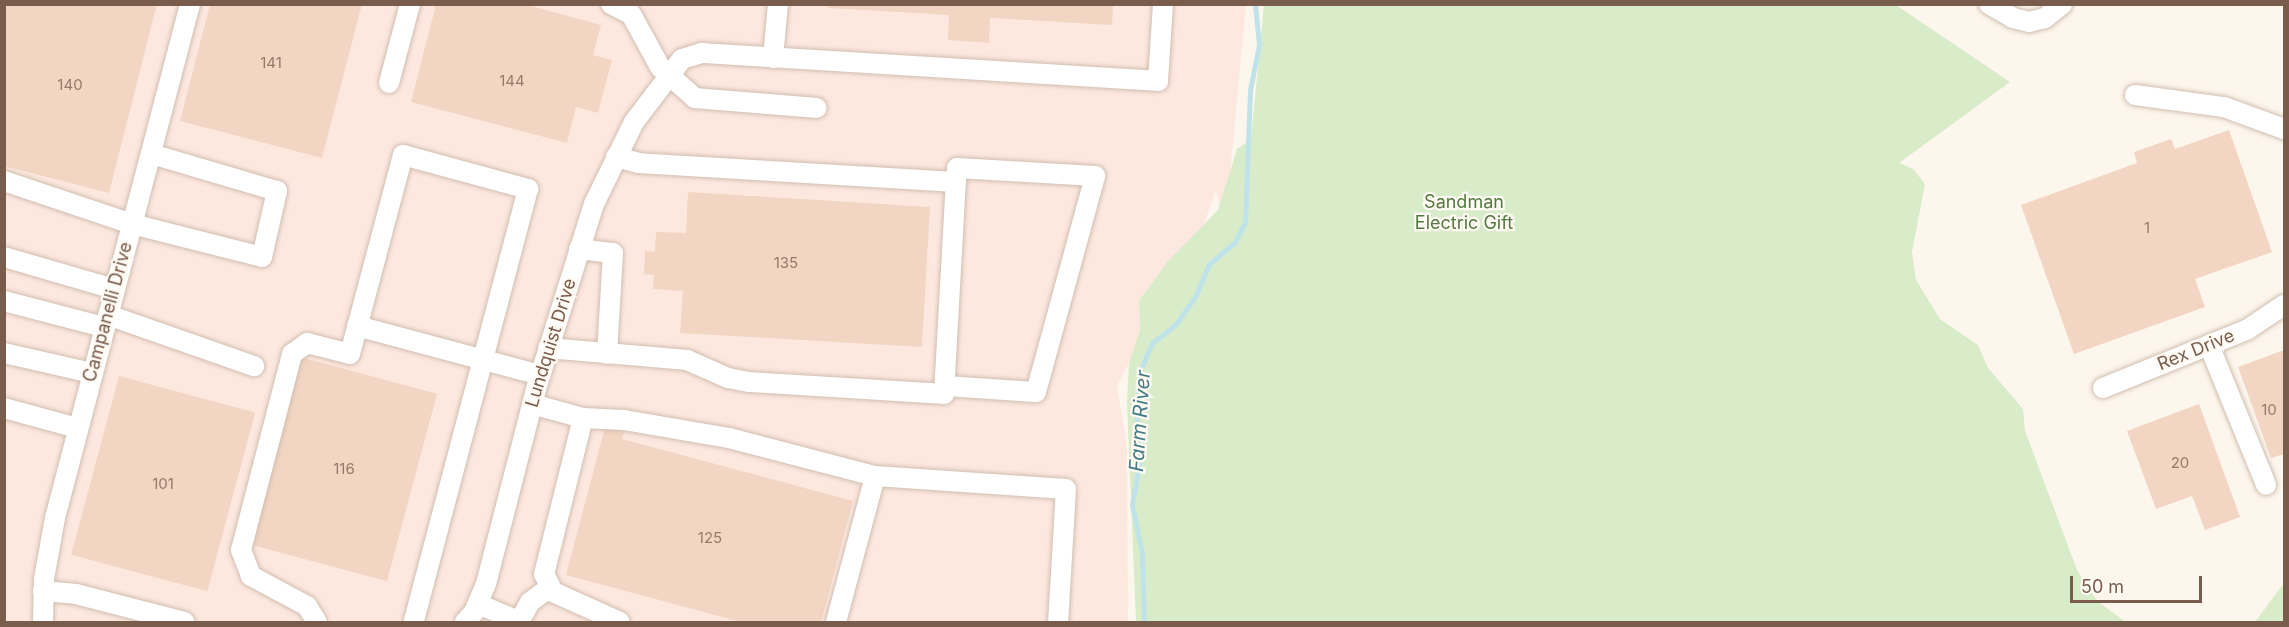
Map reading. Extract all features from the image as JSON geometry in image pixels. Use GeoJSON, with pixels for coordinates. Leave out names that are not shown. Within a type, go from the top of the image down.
{"type":"FeatureCollection","features":[{"type":"Feature","properties":{"kind":"street","name":"Campanelli Drive"},"geometry":{"type":"LineString","coordinates":[[43,622],[43,591],[50,542],[77,428],[190,4]]}},
{"type":"Feature","properties":{"kind":"street"},"geometry":{"type":"LineString","coordinates":[[389,83],[410,4]]}},
{"type":"Feature","properties":{"kind":"street"},"geometry":{"type":"LineString","coordinates":[[611,4],[631,14],[667,74],[687,94],[703,100],[817,108]]}},
{"type":"Feature","properties":{"kind":"street"},"geometry":{"type":"LineString","coordinates":[[773,58],[778,4]]}},
{"type":"Feature","properties":{"kind":"street","name":"Lundquist Drive"},"geometry":{"type":"LineString","coordinates":[[465,622],[478,604],[540,375],[594,204],[634,122],[667,74],[682,59],[694,54],[1158,81],[1162,4]]}},
{"type":"Feature","properties":{"kind":"street"},"geometry":{"type":"LineString","coordinates":[[1989,4],[2013,18],[2029,22],[2045,18],[2062,4]]}},
{"type":"Feature","properties":{"kind":"street"},"geometry":{"type":"LineString","coordinates":[[2135,95],[2224,107],[2284,129]]}},
{"type":"Feature","properties":{"kind":"street"},"geometry":{"type":"LineString","coordinates":[[4,181],[132,224],[262,257],[277,191],[151,154]]}},
{"type":"Feature","properties":{"kind":"street"},"geometry":{"type":"LineString","coordinates":[[317,622],[307,606],[251,576],[241,550],[294,350],[307,343],[350,354],[402,155],[528,189],[414,622]]}},
{"type":"Feature","properties":{"kind":"street"},"geometry":{"type":"LineString","coordinates":[[616,156],[639,163],[956,182]]}},
{"type":"Feature","properties":{"kind":"street"},"geometry":{"type":"LineString","coordinates":[[548,348],[687,360],[728,378],[749,382],[944,394],[957,168],[1095,176],[1036,392],[945,386]]}},
{"type":"Feature","properties":{"kind":"street"},"geometry":{"type":"LineString","coordinates":[[579,249],[613,253],[608,354]]}},
{"type":"Feature","properties":{"kind":"street"},"geometry":{"type":"LineString","coordinates":[[4,257],[114,289]]}},
{"type":"Feature","properties":{"kind":"street"},"geometry":{"type":"LineString","coordinates":[[4,301],[106,321],[254,366]]}},
{"type":"Feature","properties":{"kind":"street","name":"Rex Drive"},"geometry":{"type":"LineString","coordinates":[[2103,388],[2259,324],[2284,305]]}},
{"type":"Feature","properties":{"kind":"street"},"geometry":{"type":"LineString","coordinates":[[357,326],[540,375]]}},
{"type":"Feature","properties":{"kind":"street"},"geometry":{"type":"LineString","coordinates":[[2209,345],[2266,485]]}},
{"type":"Feature","properties":{"kind":"street"},"geometry":{"type":"LineString","coordinates":[[4,353],[92,373]]}},
{"type":"Feature","properties":{"kind":"street"},"geometry":{"type":"LineString","coordinates":[[532,404],[583,418],[624,420],[723,436],[874,476],[1066,489],[1058,622]]}},
{"type":"Feature","properties":{"kind":"street"},"geometry":{"type":"LineString","coordinates":[[4,408],[77,428]]}},
{"type":"Feature","properties":{"kind":"street"},"geometry":{"type":"LineString","coordinates":[[583,418],[546,557],[544,574],[549,588],[620,622]]}},
{"type":"Feature","properties":{"kind":"street"},"geometry":{"type":"LineString","coordinates":[[836,622],[874,476]]}},
{"type":"Feature","properties":{"kind":"street"},"geometry":{"type":"LineString","coordinates":[[478,604],[520,622],[530,602],[549,588]]}},
{"type":"Feature","properties":{"kind":"street"},"geometry":{"type":"LineString","coordinates":[[43,591],[76,594],[184,622]]}},
{"type":"Feature","properties":{"kind":"shaded area"},"geometry":{"type":"Polygon","coordinates":[[[4,5],[1246,5],[1228,195],[1222,214],[1216,190],[1200,235],[1117,385],[1127,447],[1128,622],[5,622],[4,5]]]}},
{"type":"Feature","properties":{"kind":"green space","name":"Sandman Electric Gift"},"geometry":{"type":"Polygon","coordinates":[[[1264,5],[1896,5],[2010,82],[1899,163],[1913,169],[1925,184],[1912,252],[1916,280],[1940,319],[1978,345],[1988,368],[2023,409],[2025,431],[2077,570],[2097,601],[2126,622],[1136,622],[1127,402],[1129,363],[1140,330],[1139,301],[1168,261],[1218,210],[1237,149],[1251,139],[1264,5]]]}},
{"type":"Feature","properties":{"kind":"green space"},"geometry":{"type":"Polygon","coordinates":[[[2284,583],[2284,622],[2255,622],[2284,583]]]}},
{"type":"Feature","properties":{"kind":"building"},"geometry":{"type":"Polygon","coordinates":[[[4,4],[157,4],[109,193],[4,166],[4,4]]]}},
{"type":"Feature","properties":{"kind":"building"},"geometry":{"type":"Polygon","coordinates":[[[210,4],[362,4],[322,158],[180,121],[210,4]]]}},
{"type":"Feature","properties":{"kind":"building"},"geometry":{"type":"Polygon","coordinates":[[[436,4],[524,4],[601,25],[593,55],[612,60],[598,113],[576,107],[567,143],[411,102],[436,4]]]}},
{"type":"Feature","properties":{"kind":"building"},"geometry":{"type":"Polygon","coordinates":[[[828,4],[1113,4],[1112,25],[990,18],[989,43],[948,40],[949,15],[828,8],[828,4]]]}},
{"type":"Feature","properties":{"kind":"building"},"geometry":{"type":"Polygon","coordinates":[[[2229,130],[2272,252],[2195,279],[2205,307],[2074,354],[2021,205],[2137,163],[2134,152],[2171,139],[2175,149],[2229,130]]]}},
{"type":"Feature","properties":{"kind":"building"},"geometry":{"type":"Polygon","coordinates":[[[688,192],[930,207],[922,347],[680,333],[683,291],[653,289],[654,275],[644,274],[645,251],[655,252],[656,232],[686,233],[688,192]]]}},
{"type":"Feature","properties":{"kind":"building"},"geometry":{"type":"Polygon","coordinates":[[[2284,350],[2284,454],[2271,458],[2238,367],[2284,350]]]}},
{"type":"Feature","properties":{"kind":"building"},"geometry":{"type":"Polygon","coordinates":[[[300,357],[437,394],[387,581],[250,544],[300,357]]]}},
{"type":"Feature","properties":{"kind":"building"},"geometry":{"type":"Polygon","coordinates":[[[119,376],[255,412],[207,591],[71,555],[119,376]]]}},
{"type":"Feature","properties":{"kind":"building"},"geometry":{"type":"Polygon","coordinates":[[[2199,404],[2240,517],[2205,530],[2192,496],[2156,509],[2127,431],[2199,404]]]}},
{"type":"Feature","properties":{"kind":"building"},"geometry":{"type":"Polygon","coordinates":[[[605,427],[624,432],[622,439],[853,501],[821,622],[741,622],[566,575],[605,427]]]}},
{"type":"Feature","properties":{"kind":"waterway","name":"Farm River"},"geometry":{"type":"LineString","coordinates":[[1144,622],[1142,553],[1132,505],[1140,459],[1137,418],[1140,371],[1152,343],[1176,324],[1195,297],[1209,264],[1235,242],[1245,222],[1250,90],[1259,45],[1255,4]]}}]}
